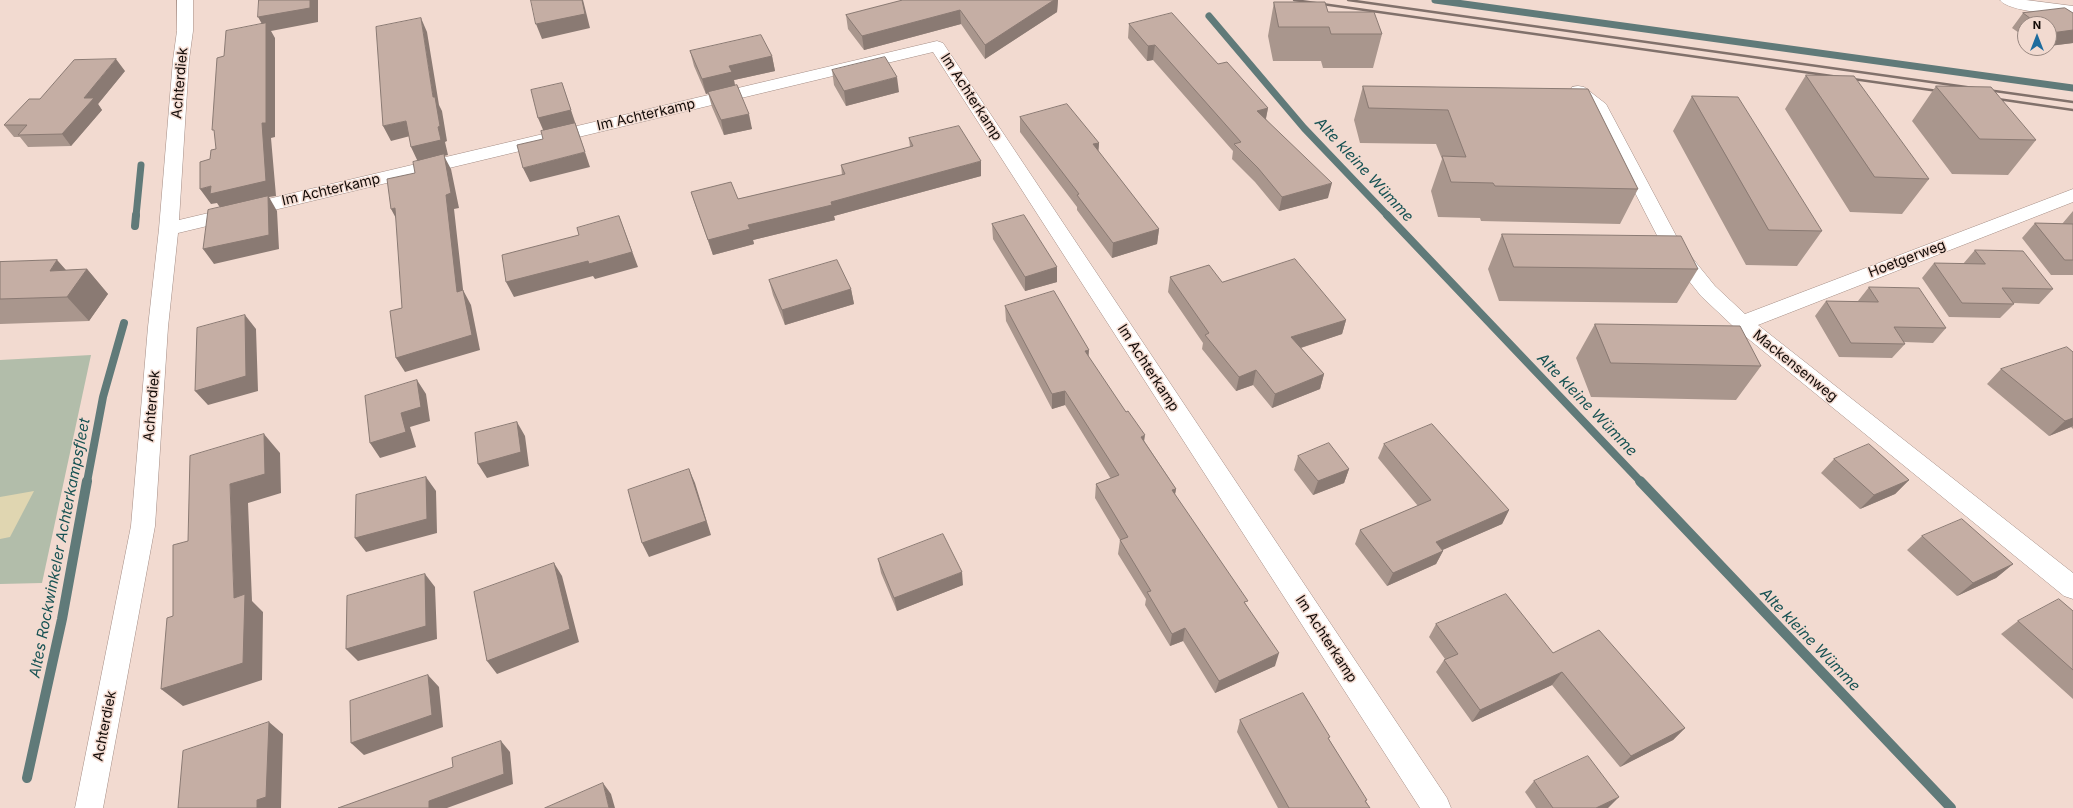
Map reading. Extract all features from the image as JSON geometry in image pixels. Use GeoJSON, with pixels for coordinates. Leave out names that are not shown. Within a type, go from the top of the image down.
{"type":"FeatureCollection","features":[{"type":"Feature","properties":{"kind":"street","name":"Achterdiek"},"geometry":{"type":"LineString","coordinates":[[89,808],[143,526],[158,327],[170,229],[181,60],[185,31],[185,0]]}},
{"type":"Feature","properties":{"kind":"street"},"geometry":{"type":"LineString","coordinates":[[2008,0],[2014,3],[2073,11]]}},
{"type":"Feature","properties":{"kind":"street","name":"Im Achterkamp"},"geometry":{"type":"LineString","coordinates":[[170,229],[937,46],[1437,808]]}},
{"type":"Feature","properties":{"kind":"street","name":"Mackensenweg"},"geometry":{"type":"LineString","coordinates":[[1578,91],[1600,108],[1672,246],[1708,291],[1742,323],[2073,588]]}},
{"type":"Feature","properties":{"kind":"street","name":"Hoetgerweg"},"geometry":{"type":"LineString","coordinates":[[1742,323],[2073,195]]}},
{"type":"Feature","properties":{"kind":"green space"},"geometry":{"type":"Polygon","coordinates":[[[91,355],[42,583],[0,584],[0,360],[91,355]]]}},
{"type":"Feature","properties":{"kind":"sand"},"geometry":{"type":"Polygon","coordinates":[[[34,491],[10,537],[0,539],[0,497],[34,491]]]}},
{"type":"Feature","properties":{"kind":"building"},"geometry":{"type":"Polygon","coordinates":[[[259,0],[310,0],[310,8],[258,17],[259,0]]]}},
{"type":"Feature","properties":{"kind":"building"},"geometry":{"type":"Polygon","coordinates":[[[531,0],[582,0],[585,14],[536,24],[531,0]]]}},
{"type":"Feature","properties":{"kind":"building"},"geometry":{"type":"Polygon","coordinates":[[[903,0],[1054,0],[985,45],[960,10],[862,36],[846,15],[903,0]]]}},
{"type":"Feature","properties":{"kind":"building"},"geometry":{"type":"Polygon","coordinates":[[[1274,2],[1325,2],[1328,12],[1374,12],[1382,34],[1331,34],[1329,27],[1279,27],[1274,2]]]}},
{"type":"Feature","properties":{"kind":"building"},"geometry":{"type":"Polygon","coordinates":[[[2065,8],[2073,13],[2073,30],[2057,32],[2057,16],[2027,16],[2023,13],[2065,8]]]}},
{"type":"Feature","properties":{"kind":"building"},"geometry":{"type":"Polygon","coordinates":[[[1172,13],[1218,64],[1227,62],[1268,108],[1257,111],[1332,183],[1282,197],[1258,168],[1234,144],[1241,142],[1155,45],[1148,46],[1129,24],[1172,13]]]}},
{"type":"Feature","properties":{"kind":"building"},"geometry":{"type":"Polygon","coordinates":[[[421,18],[433,97],[435,97],[440,126],[438,127],[441,140],[411,147],[406,121],[383,126],[376,27],[421,18]]]}},
{"type":"Feature","properties":{"kind":"building"},"geometry":{"type":"Polygon","coordinates":[[[266,23],[266,123],[262,123],[266,181],[210,194],[211,186],[200,189],[200,162],[210,159],[211,150],[216,149],[214,130],[212,130],[217,58],[224,56],[226,31],[266,23]]]}},
{"type":"Feature","properties":{"kind":"building"},"geometry":{"type":"Polygon","coordinates":[[[761,35],[772,56],[729,66],[732,72],[702,79],[690,51],[761,35]]]}},
{"type":"Feature","properties":{"kind":"building"},"geometry":{"type":"Polygon","coordinates":[[[885,57],[897,77],[844,91],[832,70],[885,57]]]}},
{"type":"Feature","properties":{"kind":"building"},"geometry":{"type":"Polygon","coordinates":[[[116,59],[84,98],[94,98],[62,134],[18,135],[27,125],[4,125],[29,99],[40,99],[74,60],[116,59]]]}},
{"type":"Feature","properties":{"kind":"building"},"geometry":{"type":"Polygon","coordinates":[[[1806,75],[1854,76],[1929,179],[1875,177],[1806,75]]]}},
{"type":"Feature","properties":{"kind":"building"},"geometry":{"type":"Polygon","coordinates":[[[562,83],[571,110],[538,118],[531,90],[562,83]]]}},
{"type":"Feature","properties":{"kind":"building"},"geometry":{"type":"Polygon","coordinates":[[[737,85],[749,114],[721,120],[708,92],[737,85]]]}},
{"type":"Feature","properties":{"kind":"building"},"geometry":{"type":"Polygon","coordinates":[[[1363,86],[1588,89],[1638,189],[1495,186],[1493,183],[1451,182],[1442,156],[1466,157],[1448,110],[1369,108],[1363,86]]]}},
{"type":"Feature","properties":{"kind":"building"},"geometry":{"type":"Polygon","coordinates":[[[1936,86],[1991,87],[2036,140],[1980,139],[1936,86]]]}},
{"type":"Feature","properties":{"kind":"building"},"geometry":{"type":"Polygon","coordinates":[[[1692,96],[1738,97],[1822,231],[1769,230],[1692,96]]]}},
{"type":"Feature","properties":{"kind":"building"},"geometry":{"type":"Polygon","coordinates":[[[1067,104],[1099,143],[1093,144],[1159,229],[1113,243],[1077,195],[1079,194],[1020,117],[1067,104]]]}},
{"type":"Feature","properties":{"kind":"building"},"geometry":{"type":"Polygon","coordinates":[[[575,123],[585,152],[523,168],[517,145],[543,139],[541,131],[575,123]]]}},
{"type":"Feature","properties":{"kind":"building"},"geometry":{"type":"Polygon","coordinates":[[[959,126],[981,161],[831,202],[832,205],[748,225],[750,229],[708,240],[691,192],[731,182],[738,199],[845,174],[841,165],[913,146],[909,138],[959,126]]]}},
{"type":"Feature","properties":{"kind":"building"},"geometry":{"type":"Polygon","coordinates":[[[444,154],[451,193],[446,195],[457,292],[463,290],[472,335],[396,358],[390,311],[402,308],[395,208],[391,209],[387,179],[415,173],[413,162],[444,154]]]}},
{"type":"Feature","properties":{"kind":"building"},"geometry":{"type":"Polygon","coordinates":[[[268,196],[269,235],[203,249],[208,210],[268,196]]]}},
{"type":"Feature","properties":{"kind":"building"},"geometry":{"type":"Polygon","coordinates":[[[1024,215],[1057,267],[1025,277],[992,224],[1024,215]]]}},
{"type":"Feature","properties":{"kind":"building"},"geometry":{"type":"Polygon","coordinates":[[[619,216],[632,252],[589,264],[588,261],[506,282],[502,255],[579,235],[577,228],[619,216]]]}},
{"type":"Feature","properties":{"kind":"building"},"geometry":{"type":"Polygon","coordinates":[[[2035,223],[2073,224],[2073,260],[2065,260],[2035,223]]]}},
{"type":"Feature","properties":{"kind":"building"},"geometry":{"type":"Polygon","coordinates":[[[1502,234],[1681,236],[1698,269],[1514,267],[1502,234]]]}},
{"type":"Feature","properties":{"kind":"building"},"geometry":{"type":"Polygon","coordinates":[[[1975,250],[2023,251],[2053,289],[2002,288],[2014,304],[1962,303],[1934,263],[1985,264],[1975,250]]]}},
{"type":"Feature","properties":{"kind":"building"},"geometry":{"type":"Polygon","coordinates":[[[1295,259],[1346,320],[1291,337],[1324,374],[1275,394],[1256,370],[1239,377],[1205,335],[1209,333],[1170,277],[1209,265],[1222,282],[1295,259]]]}},
{"type":"Feature","properties":{"kind":"building"},"geometry":{"type":"Polygon","coordinates":[[[57,260],[50,271],[87,269],[67,297],[0,299],[0,262],[57,260]]]}},
{"type":"Feature","properties":{"kind":"building"},"geometry":{"type":"Polygon","coordinates":[[[837,260],[851,289],[782,310],[769,280],[837,260]]]}},
{"type":"Feature","properties":{"kind":"building"},"geometry":{"type":"Polygon","coordinates":[[[1869,287],[1919,288],[1946,328],[1894,327],[1905,344],[1851,343],[1826,301],[1878,302],[1869,287]]]}},
{"type":"Feature","properties":{"kind":"building"},"geometry":{"type":"Polygon","coordinates":[[[1054,291],[1089,350],[1085,351],[1126,412],[1128,411],[1145,435],[1141,437],[1176,489],[1172,490],[1248,601],[1244,602],[1279,653],[1219,681],[1185,628],[1172,634],[1147,592],[1151,591],[1120,540],[1128,537],[1096,484],[1119,475],[1065,391],[1052,394],[1005,306],[1054,291]]]}},
{"type":"Feature","properties":{"kind":"building"},"geometry":{"type":"Polygon","coordinates":[[[245,315],[246,376],[195,391],[197,328],[245,315]]]}},
{"type":"Feature","properties":{"kind":"building"},"geometry":{"type":"Polygon","coordinates":[[[1595,324],[1740,326],[1761,366],[1611,363],[1595,324]]]}},
{"type":"Feature","properties":{"kind":"building"},"geometry":{"type":"Polygon","coordinates":[[[2067,347],[2073,352],[2073,418],[2065,421],[2001,369],[2067,347]]]}},
{"type":"Feature","properties":{"kind":"building"},"geometry":{"type":"Polygon","coordinates":[[[417,380],[421,407],[401,413],[406,432],[370,443],[365,396],[417,380]]]}},
{"type":"Feature","properties":{"kind":"building"},"geometry":{"type":"Polygon","coordinates":[[[517,422],[521,452],[478,464],[475,433],[517,422]]]}},
{"type":"Feature","properties":{"kind":"building"},"geometry":{"type":"Polygon","coordinates":[[[1432,424],[1509,510],[1436,542],[1443,551],[1393,573],[1360,530],[1431,500],[1384,444],[1432,424]]]}},
{"type":"Feature","properties":{"kind":"building"},"geometry":{"type":"Polygon","coordinates":[[[264,434],[265,474],[230,484],[234,598],[245,594],[243,663],[161,689],[167,618],[173,616],[173,545],[188,541],[190,456],[264,434]]]}},
{"type":"Feature","properties":{"kind":"building"},"geometry":{"type":"Polygon","coordinates":[[[1329,443],[1349,469],[1318,481],[1298,456],[1329,443]]]}},
{"type":"Feature","properties":{"kind":"building"},"geometry":{"type":"Polygon","coordinates":[[[1869,444],[1909,480],[1874,495],[1834,459],[1869,444]]]}},
{"type":"Feature","properties":{"kind":"building"},"geometry":{"type":"Polygon","coordinates":[[[689,469],[706,521],[642,543],[628,490],[689,469]]]}},
{"type":"Feature","properties":{"kind":"building"},"geometry":{"type":"Polygon","coordinates":[[[426,477],[427,519],[355,538],[356,495],[426,477]]]}},
{"type":"Feature","properties":{"kind":"building"},"geometry":{"type":"Polygon","coordinates":[[[1962,519],[2013,564],[1973,583],[1922,536],[1962,519]]]}},
{"type":"Feature","properties":{"kind":"building"},"geometry":{"type":"Polygon","coordinates":[[[943,534],[962,572],[894,598],[878,559],[943,534]]]}},
{"type":"Feature","properties":{"kind":"building"},"geometry":{"type":"Polygon","coordinates":[[[554,563],[570,629],[487,661],[474,592],[554,563]]]}},
{"type":"Feature","properties":{"kind":"building"},"geometry":{"type":"Polygon","coordinates":[[[425,574],[426,626],[346,649],[347,596],[425,574]]]}},
{"type":"Feature","properties":{"kind":"building"},"geometry":{"type":"Polygon","coordinates":[[[1506,594],[1553,653],[1599,630],[1685,728],[1631,756],[1562,672],[1480,710],[1444,660],[1458,654],[1436,624],[1506,594]]]}},
{"type":"Feature","properties":{"kind":"building"},"geometry":{"type":"Polygon","coordinates":[[[2059,599],[2073,611],[2073,670],[2018,621],[2059,599]]]}},
{"type":"Feature","properties":{"kind":"building"},"geometry":{"type":"Polygon","coordinates":[[[428,675],[432,715],[351,743],[350,701],[428,675]]]}},
{"type":"Feature","properties":{"kind":"building"},"geometry":{"type":"Polygon","coordinates":[[[1303,693],[1330,737],[1328,738],[1367,800],[1365,801],[1370,808],[1289,808],[1240,720],[1303,693]]]}},
{"type":"Feature","properties":{"kind":"building"},"geometry":{"type":"Polygon","coordinates":[[[269,722],[266,797],[257,800],[257,808],[178,808],[183,751],[269,722]]]}},
{"type":"Feature","properties":{"kind":"building"},"geometry":{"type":"Polygon","coordinates":[[[501,741],[504,774],[429,801],[429,808],[338,808],[453,767],[452,758],[501,741]]]}},
{"type":"Feature","properties":{"kind":"building"},"geometry":{"type":"Polygon","coordinates":[[[1588,756],[1619,797],[1596,808],[1553,808],[1534,781],[1588,756]]]}},
{"type":"Feature","properties":{"kind":"building"},"geometry":{"type":"Polygon","coordinates":[[[603,783],[609,808],[545,808],[603,783]]]}},
{"type":"Feature","properties":{"kind":"waterway"},"geometry":{"type":"LineString","coordinates":[[1435,0],[2073,88]]}},
{"type":"Feature","properties":{"kind":"waterway","name":"Alte kleine Wümme"},"geometry":{"type":"LineString","coordinates":[[1209,16],[1304,128],[1388,216]]}},
{"type":"Feature","properties":{"kind":"waterway","name":"Altes Rockwinkeler Achterkampsfleet"},"geometry":{"type":"LineString","coordinates":[[136,216],[141,165]]}},
{"type":"Feature","properties":{"kind":"waterway","name":"Altes Rockwinkeler Achterkampsfleet"},"geometry":{"type":"LineString","coordinates":[[135,226],[136,215]]}},
{"type":"Feature","properties":{"kind":"waterway","name":"Alte kleine Wümme"},"geometry":{"type":"LineString","coordinates":[[1387,215],[1641,482]]}},
{"type":"Feature","properties":{"kind":"waterway","name":"Altes Rockwinkeler Achterkampsfleet"},"geometry":{"type":"LineString","coordinates":[[87,482],[103,397],[124,323]]}},
{"type":"Feature","properties":{"kind":"waterway","name":"Altes Rockwinkeler Achterkampsfleet"},"geometry":{"type":"LineString","coordinates":[[27,778],[62,619],[87,481]]}},
{"type":"Feature","properties":{"kind":"waterway","name":"Alte kleine Wümme"},"geometry":{"type":"LineString","coordinates":[[1640,481],[1951,808]]}},
{"type":"Feature","properties":{"kind":"railway"},"geometry":{"type":"LineString","coordinates":[[1294,0],[1945,92]]}},
{"type":"Feature","properties":{"kind":"railway"},"geometry":{"type":"LineString","coordinates":[[1348,0],[2073,102]]}},
{"type":"Feature","properties":{"kind":"railway"},"geometry":{"type":"LineString","coordinates":[[1991,98],[2073,110]]}}]}
